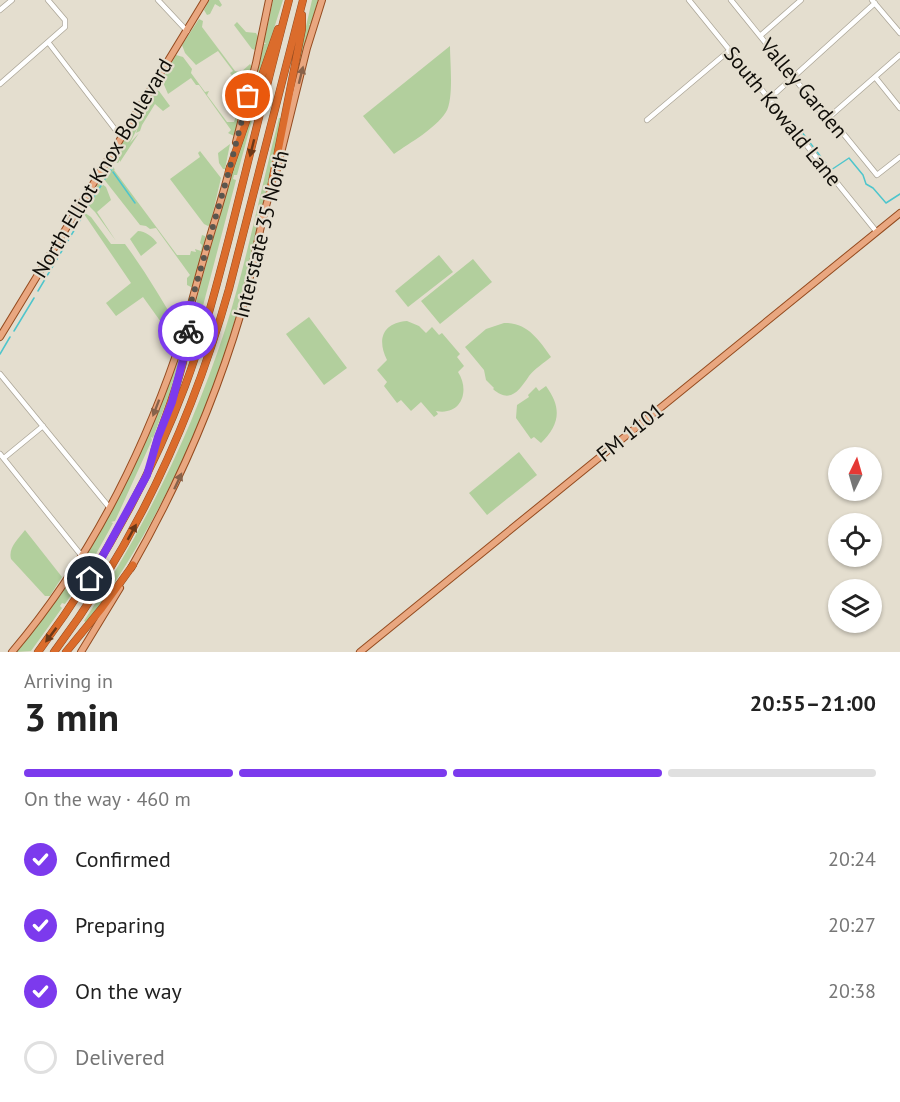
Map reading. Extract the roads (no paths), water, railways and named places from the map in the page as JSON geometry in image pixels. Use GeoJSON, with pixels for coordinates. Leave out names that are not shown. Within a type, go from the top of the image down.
{"type":"FeatureCollection","features":[{"type":"Feature","properties":{"kind":"highway"},"geometry":{"type":"LineString","coordinates":[[38,652],[97,567],[147,475],[185,386],[204,330],[289,0]]}},
{"type":"Feature","properties":{"kind":"highway"},"geometry":{"type":"LineString","coordinates":[[270,192],[302,29],[303,1]]}},
{"type":"Feature","properties":{"kind":"highway"},"geometry":{"type":"LineString","coordinates":[[54,652],[125,545],[159,480],[195,396],[226,300],[303,1]]}},
{"type":"Feature","properties":{"kind":"highway"},"geometry":{"type":"LineString","coordinates":[[229,171],[286,10]]}},
{"type":"Feature","properties":{"kind":"highway"},"geometry":{"type":"LineString","coordinates":[[147,475],[158,437],[172,402],[183,361],[187,339],[186,320]]}},
{"type":"Feature","properties":{"kind":"highway"},"geometry":{"type":"LineString","coordinates":[[66,652],[133,565]]}},
{"type":"Feature","properties":{"kind":"main road","name":"North Elliot Knox Boulevard"},"geometry":{"type":"LineString","coordinates":[[0,337],[205,0]]}},
{"type":"Feature","properties":{"kind":"main road"},"geometry":{"type":"LineString","coordinates":[[12,652],[53,600],[81,555],[109,507],[148,428],[169,374],[229,171],[269,0]]}},
{"type":"Feature","properties":{"kind":"main road","name":"Interstate 35 North"},"geometry":{"type":"LineString","coordinates":[[81,652],[172,495],[207,415],[242,310],[307,48],[322,0]]}},
{"type":"Feature","properties":{"kind":"main road","name":"FM 1101"},"geometry":{"type":"LineString","coordinates":[[360,652],[900,213]]}},
{"type":"Feature","properties":{"kind":"street"},"geometry":{"type":"LineString","coordinates":[[0,10],[12,0]]}},
{"type":"Feature","properties":{"kind":"street"},"geometry":{"type":"LineString","coordinates":[[0,84],[65,27],[66,23],[48,0]]}},
{"type":"Feature","properties":{"kind":"street"},"geometry":{"type":"LineString","coordinates":[[158,0],[187,31]]}},
{"type":"Feature","properties":{"kind":"street","name":"South Kowald Lane"},"geometry":{"type":"LineString","coordinates":[[690,0],[876,231]]}},
{"type":"Feature","properties":{"kind":"street","name":"Valley Garden"},"geometry":{"type":"LineString","coordinates":[[731,0],[827,119],[842,132],[878,175],[900,157]]}},
{"type":"Feature","properties":{"kind":"street"},"geometry":{"type":"LineString","coordinates":[[760,36],[801,0]]}},
{"type":"Feature","properties":{"kind":"street"},"geometry":{"type":"LineString","coordinates":[[769,99],[874,2],[900,33]]}},
{"type":"Feature","properties":{"kind":"street"},"geometry":{"type":"LineString","coordinates":[[48,42],[121,137]]}},
{"type":"Feature","properties":{"kind":"street"},"geometry":{"type":"LineString","coordinates":[[647,120],[730,50]]}},
{"type":"Feature","properties":{"kind":"street"},"geometry":{"type":"LineString","coordinates":[[827,119],[900,55]]}},
{"type":"Feature","properties":{"kind":"street"},"geometry":{"type":"LineString","coordinates":[[875,77],[900,108]]}},
{"type":"Feature","properties":{"kind":"street"},"geometry":{"type":"LineString","coordinates":[[0,374],[109,507]]}},
{"type":"Feature","properties":{"kind":"street"},"geometry":{"type":"LineString","coordinates":[[43,426],[2,456],[81,555]]}},
{"type":"Feature","properties":{"kind":"waterway"},"geometry":{"type":"LineString","coordinates":[[801,131],[831,170],[849,158],[863,175],[866,184],[873,188],[886,203],[900,194]]}},
{"type":"Feature","properties":{"kind":"waterway"},"geometry":{"type":"LineString","coordinates":[[105,179],[113,167]]}},
{"type":"Feature","properties":{"kind":"waterway"},"geometry":{"type":"LineString","coordinates":[[113,172],[135,203]]}},
{"type":"Feature","properties":{"kind":"waterway"},"geometry":{"type":"LineString","coordinates":[[88,206],[102,184]]}},
{"type":"Feature","properties":{"kind":"waterway"},"geometry":{"type":"LineString","coordinates":[[38,291],[85,212]]}},
{"type":"Feature","properties":{"kind":"waterway"},"geometry":{"type":"LineString","coordinates":[[14,331],[34,298]]}},
{"type":"Feature","properties":{"kind":"waterway"},"geometry":{"type":"LineString","coordinates":[[0,354],[10,337]]}}]}
